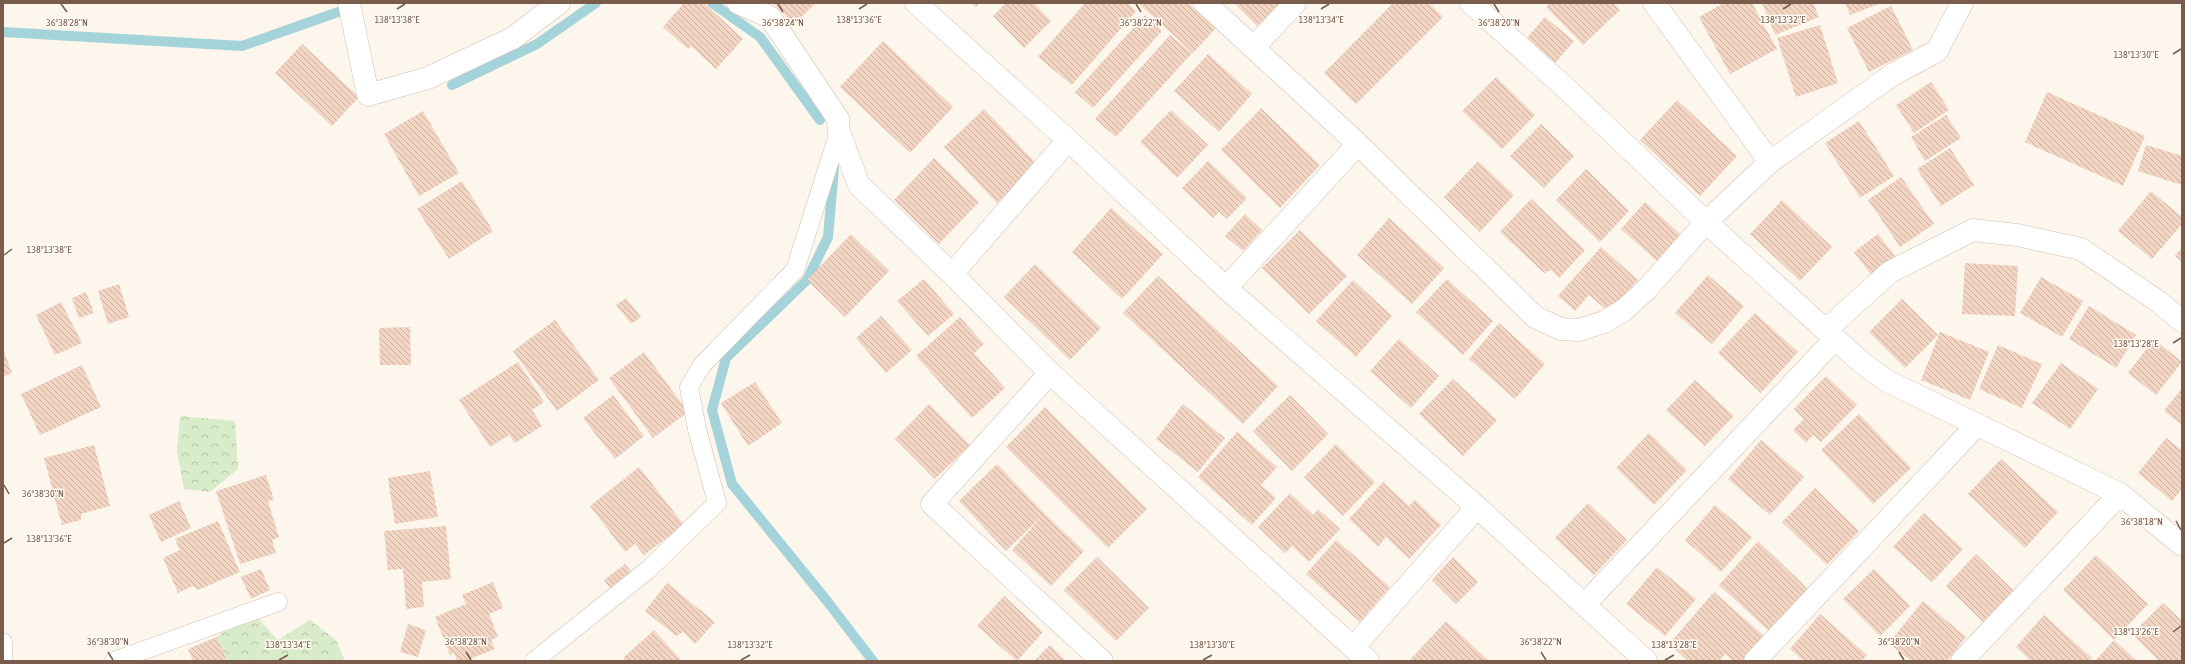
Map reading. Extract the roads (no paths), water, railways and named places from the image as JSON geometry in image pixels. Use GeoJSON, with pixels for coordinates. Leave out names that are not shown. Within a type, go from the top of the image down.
{"type":"FeatureCollection","features":[{"type":"Feature","properties":{"kind":"street"},"geometry":{"type":"LineString","coordinates":[[349,3],[368,95],[428,78],[506,42],[559,3]]}},
{"type":"Feature","properties":{"kind":"street"},"geometry":{"type":"LineString","coordinates":[[738,3],[770,17],[838,119],[839,132],[859,185],[952,274],[1050,373],[1360,654],[1477,507]]}},
{"type":"Feature","properties":{"kind":"street"},"geometry":{"type":"LineString","coordinates":[[916,3],[1068,140],[1226,288],[1477,507],[1646,661]]}},
{"type":"Feature","properties":{"kind":"street"},"geometry":{"type":"LineString","coordinates":[[1205,3],[1358,144],[1536,317],[1561,328],[1579,330],[1604,322],[1624,310],[1647,289],[1706,222],[1770,162],[1892,75],[1937,51],[1953,23],[1962,3]]}},
{"type":"Feature","properties":{"kind":"street"},"geometry":{"type":"LineString","coordinates":[[1254,47],[1295,3]]}},
{"type":"Feature","properties":{"kind":"street"},"geometry":{"type":"LineString","coordinates":[[1471,3],[1570,92],[1706,222],[1831,334],[1887,381],[2120,494],[2182,545]]}},
{"type":"Feature","properties":{"kind":"street"},"geometry":{"type":"LineString","coordinates":[[1654,3],[1770,162]]}},
{"type":"Feature","properties":{"kind":"street"},"geometry":{"type":"LineString","coordinates":[[1943,3],[1953,23]]}},
{"type":"Feature","properties":{"kind":"street"},"geometry":{"type":"LineString","coordinates":[[952,274],[1068,140]]}},
{"type":"Feature","properties":{"kind":"street"},"geometry":{"type":"LineString","coordinates":[[1226,288],[1358,144]]}},
{"type":"Feature","properties":{"kind":"street"},"geometry":{"type":"LineString","coordinates":[[1585,604],[1831,334],[1890,272],[1973,230],[2017,235],[2081,249],[2159,302],[2182,321]]}},
{"type":"Feature","properties":{"kind":"street"},"geometry":{"type":"LineString","coordinates":[[1050,373],[932,504],[1102,661]]}},
{"type":"Feature","properties":{"kind":"street"},"geometry":{"type":"LineString","coordinates":[[1755,661],[1977,424]]}},
{"type":"Feature","properties":{"kind":"street"},"geometry":{"type":"LineString","coordinates":[[1962,661],[2120,494]]}},
{"type":"Feature","properties":{"kind":"lane"},"geometry":{"type":"LineString","coordinates":[[534,661],[649,569],[717,503],[697,429],[689,387],[702,365],[795,270],[839,132]]}},
{"type":"Feature","properties":{"kind":"lane"},"geometry":{"type":"LineString","coordinates":[[114,661],[278,602]]}},
{"type":"Feature","properties":{"kind":"lane"},"geometry":{"type":"LineString","coordinates":[[3,642],[3,661]]}},
{"type":"Feature","properties":{"kind":"waterway"},"geometry":{"type":"LineString","coordinates":[[452,85],[537,44],[596,3]]}},
{"type":"Feature","properties":{"kind":"waterway"},"geometry":{"type":"LineString","coordinates":[[712,3],[760,37],[820,120]]}},
{"type":"Feature","properties":{"kind":"waterway"},"geometry":{"type":"LineString","coordinates":[[3,32],[242,46],[338,12]]}},
{"type":"Feature","properties":{"kind":"waterway"},"geometry":{"type":"LineString","coordinates":[[834,168],[828,237],[807,280],[726,358],[712,410],[732,484],[827,601],[873,661]]}}]}
